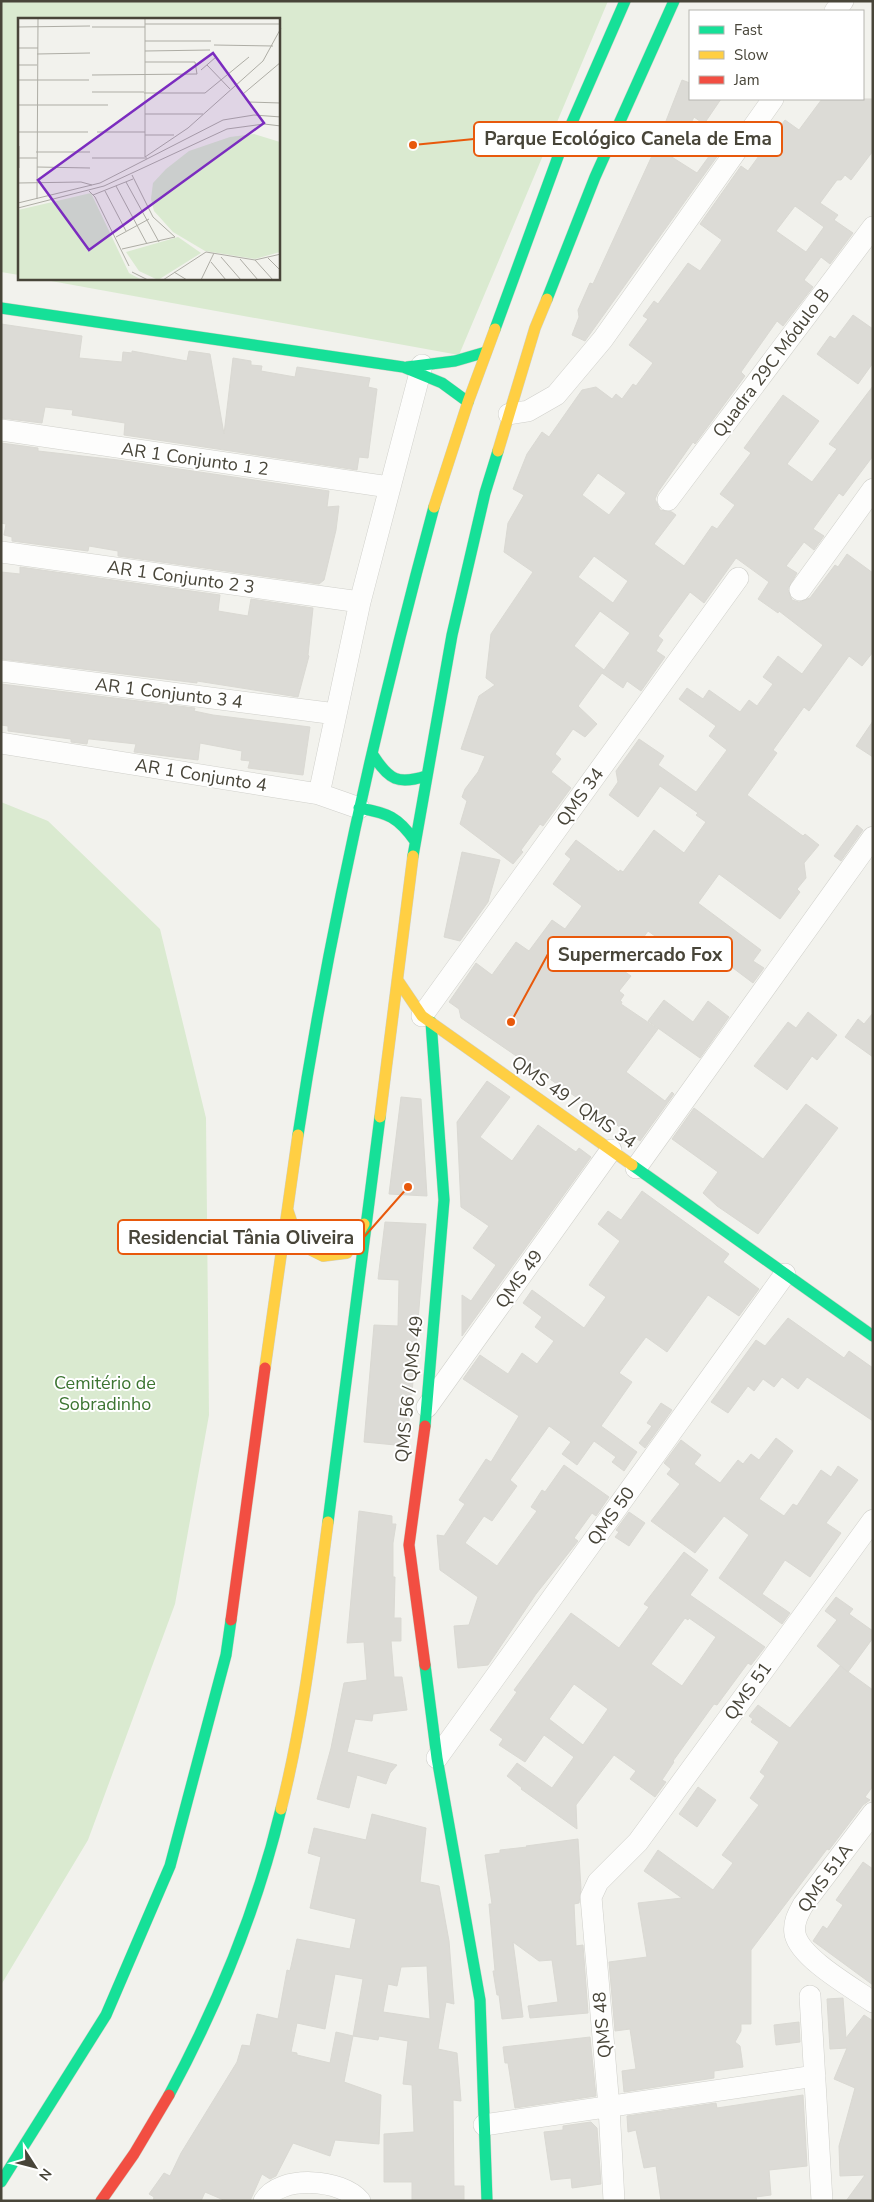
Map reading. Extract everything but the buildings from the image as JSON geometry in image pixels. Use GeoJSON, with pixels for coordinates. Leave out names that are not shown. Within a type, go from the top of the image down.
{"type":"FeatureCollection","features":[{"type":"Feature","properties":{"kind":"main road"},"geometry":{"type":"LineString","coordinates":[[1,2182],[106,2015],[170,1866],[226,1655],[287,1207],[314,1029],[359,808],[373,756],[403,621],[435,503],[468,402],[567,145],[625,1]]}},
{"type":"Feature","properties":{"kind":"main road"},"geometry":{"type":"LineString","coordinates":[[100,2201],[122,2172],[171,2093],[216,2004],[264,1873],[288,1783],[307,1682],[391,1045],[415,841],[452,635],[485,493],[535,328],[598,160],[674,1]]}},
{"type":"Feature","properties":{"kind":"main road"},"geometry":{"type":"LineString","coordinates":[[1,308],[415,369],[442,383],[468,402]]}},
{"type":"Feature","properties":{"kind":"main road"},"geometry":{"type":"LineString","coordinates":[[415,369],[455,361],[486,352]]}},
{"type":"Feature","properties":{"kind":"main road"},"geometry":{"type":"LineString","coordinates":[[373,756],[383,773],[394,779],[403,782],[426,776]]}},
{"type":"Feature","properties":{"kind":"main road"},"geometry":{"type":"LineString","coordinates":[[359,808],[387,813],[401,822],[415,841]]}},
{"type":"Feature","properties":{"kind":"main road"},"geometry":{"type":"LineString","coordinates":[[398,982],[423,1020]]}},
{"type":"Feature","properties":{"kind":"main road","name":"QMS 49 / QMS 34"},"geometry":{"type":"LineString","coordinates":[[423,1020],[611,1150],[873,1336]]}},
{"type":"Feature","properties":{"kind":"main road","name":"QMS 56 / QMS 49"},"geometry":{"type":"LineString","coordinates":[[423,1020],[444,1200],[427,1407],[409,1545],[437,1758],[480,2000],[487,2201]]}},
{"type":"Feature","properties":{"kind":"main road"},"geometry":{"type":"LineString","coordinates":[[391,1045],[403,1033]]}},
{"type":"Feature","properties":{"kind":"main road"},"geometry":{"type":"LineString","coordinates":[[287,1207],[299,1244],[323,1256],[347,1253],[368,1217]]}},
{"type":"Feature","properties":{"kind":"street"},"geometry":{"type":"LineString","coordinates":[[509,414],[528,411],[556,395],[603,339],[772,100]]}},
{"type":"Feature","properties":{"kind":"street","name":"Quadra 29C Módulo B"},"geometry":{"type":"LineString","coordinates":[[668,500],[873,227]]}},
{"type":"Feature","properties":{"kind":"street"},"geometry":{"type":"LineString","coordinates":[[320,794],[360,602],[389,488],[415,369]]}},
{"type":"Feature","properties":{"kind":"street","name":"AR 1 Conjunto 1 2"},"geometry":{"type":"LineString","coordinates":[[1,430],[389,488]]}},
{"type":"Feature","properties":{"kind":"street"},"geometry":{"type":"LineString","coordinates":[[800,590],[873,489]]}},
{"type":"Feature","properties":{"kind":"street","name":"AR 1 Conjunto 2 3"},"geometry":{"type":"LineString","coordinates":[[1,552],[360,602]]}},
{"type":"Feature","properties":{"kind":"street","name":"QMS 34"},"geometry":{"type":"LineString","coordinates":[[423,1020],[738,578]]}},
{"type":"Feature","properties":{"kind":"street","name":"AR 1 Conjunto 3 4"},"geometry":{"type":"LineString","coordinates":[[1,671],[336,714]]}},
{"type":"Feature","properties":{"kind":"street","name":"AR 1 Conjunto 4"},"geometry":{"type":"LineString","coordinates":[[1,743],[320,794],[359,808]]}},
{"type":"Feature","properties":{"kind":"street"},"geometry":{"type":"LineString","coordinates":[[636,1168],[873,837]]}},
{"type":"Feature","properties":{"kind":"street","name":"QMS 49"},"geometry":{"type":"LineString","coordinates":[[427,1407],[611,1150]]}},
{"type":"Feature","properties":{"kind":"street","name":"QMS 50"},"geometry":{"type":"LineString","coordinates":[[437,1758],[784,1274]]}},
{"type":"Feature","properties":{"kind":"street","name":"QMS 51"},"geometry":{"type":"LineString","coordinates":[[621,1860],[638,1842],[873,1520]]}},
{"type":"Feature","properties":{"kind":"street","name":"QMS 51A"},"geometry":{"type":"LineString","coordinates":[[873,1814],[803,1905],[795,1920],[795,1934],[802,1949],[873,2002]]}},
{"type":"Feature","properties":{"kind":"street","name":"QMS 48"},"geometry":{"type":"LineString","coordinates":[[614,2201],[609,2107],[591,1897],[598,1882],[621,1860]]}},
{"type":"Feature","properties":{"kind":"street"},"geometry":{"type":"LineString","coordinates":[[810,1996],[822,2201]]}},
{"type":"Feature","properties":{"kind":"street"},"geometry":{"type":"LineString","coordinates":[[484,2125],[815,2076]]}},
{"type":"Feature","properties":{"kind":"street"},"geometry":{"type":"LineString","coordinates":[[264,2201],[277,2189],[290,2184],[316,2183],[340,2186],[360,2201]]}},
{"type":"Feature","properties":{"kind":"green space"},"geometry":{"type":"Polygon","coordinates":[[[1,1],[608,1],[459,355],[46,280],[280,280],[280,18],[18,18],[18,275],[1,272],[1,1]]]}},
{"type":"Feature","properties":{"kind":"green space","name":"Cemitério de Sobradinho"},"geometry":{"type":"Polygon","coordinates":[[[1,802],[48,821],[160,929],[206,1118],[209,1415],[175,1604],[88,1840],[1,1985],[1,802]]]}},
{"type":"Feature","properties":{"kind":"traffic: fast"},"geometry":{"type":"LineString","coordinates":[[495,329],[563,143],[625,1]]}},
{"type":"Feature","properties":{"kind":"traffic: fast"},"geometry":{"type":"LineString","coordinates":[[547,299],[595,177],[674,1]]}},
{"type":"Feature","properties":{"kind":"traffic: fast"},"geometry":{"type":"LineString","coordinates":[[1,308],[403,367],[442,383],[468,402]]}},
{"type":"Feature","properties":{"kind":"traffic: fast"},"geometry":{"type":"LineString","coordinates":[[407,367],[455,361],[486,352]]}},
{"type":"Feature","properties":{"kind":"traffic: fast"},"geometry":{"type":"LineString","coordinates":[[413,856],[452,635],[485,493],[498,451]]}},
{"type":"Feature","properties":{"kind":"traffic: fast"},"geometry":{"type":"LineString","coordinates":[[298,1135],[340,898],[375,741],[434,507]]}},
{"type":"Feature","properties":{"kind":"traffic: fast"},"geometry":{"type":"LineString","coordinates":[[373,755],[384,770],[395,778],[408,780],[426,776]]}},
{"type":"Feature","properties":{"kind":"traffic: fast"},"geometry":{"type":"LineString","coordinates":[[359,808],[392,817],[403,826],[415,841]]}},
{"type":"Feature","properties":{"kind":"traffic: fast"},"geometry":{"type":"LineString","coordinates":[[425,1426],[444,1200],[431,1022]]}},
{"type":"Feature","properties":{"kind":"traffic: fast"},"geometry":{"type":"LineString","coordinates":[[328,1522],[380,1117]]}},
{"type":"Feature","properties":{"kind":"traffic: fast"},"geometry":{"type":"LineString","coordinates":[[632,1165],[873,1336]]}},
{"type":"Feature","properties":{"kind":"traffic: fast"},"geometry":{"type":"LineString","coordinates":[[1,2182],[106,2015],[170,1866],[226,1655],[231,1620]]}},
{"type":"Feature","properties":{"kind":"traffic: fast"},"geometry":{"type":"LineString","coordinates":[[425,1665],[437,1758],[480,2000],[487,2201]]}},
{"type":"Feature","properties":{"kind":"traffic: fast"},"geometry":{"type":"LineString","coordinates":[[169,2095],[220,1991],[248,1919],[281,1809]]}},
{"type":"Feature","properties":{"kind":"traffic: slow"},"geometry":{"type":"LineString","coordinates":[[498,451],[535,328],[547,299]]}},
{"type":"Feature","properties":{"kind":"traffic: slow"},"geometry":{"type":"LineString","coordinates":[[434,507],[468,402],[495,329]]}},
{"type":"Feature","properties":{"kind":"traffic: slow"},"geometry":{"type":"LineString","coordinates":[[380,1117],[413,856]]}},
{"type":"Feature","properties":{"kind":"traffic: slow"},"geometry":{"type":"LineString","coordinates":[[399,982],[422,1016],[632,1165]]}},
{"type":"Feature","properties":{"kind":"traffic: slow"},"geometry":{"type":"LineString","coordinates":[[265,1368],[298,1135]]}},
{"type":"Feature","properties":{"kind":"traffic: slow"},"geometry":{"type":"LineString","coordinates":[[288,1211],[299,1244],[323,1256],[347,1253],[364,1224]]}},
{"type":"Feature","properties":{"kind":"traffic: slow"},"geometry":{"type":"LineString","coordinates":[[281,1809],[303,1702],[328,1522]]}},
{"type":"Feature","properties":{"kind":"traffic: jam"},"geometry":{"type":"LineString","coordinates":[[231,1620],[265,1368]]}},
{"type":"Feature","properties":{"kind":"traffic: jam"},"geometry":{"type":"LineString","coordinates":[[425,1426],[409,1545],[425,1665]]}},
{"type":"Feature","properties":{"kind":"traffic: jam"},"geometry":{"type":"LineString","coordinates":[[101,2201],[134,2154],[169,2095]]}},
{"type":"Feature","properties":{"kind":"place","name":"Parque Ecológico Canela de Ema"},"geometry":{"type":"Point","coordinates":[413,145]}},
{"type":"Feature","properties":{"kind":"place","name":"Supermercado Fox"},"geometry":{"type":"Point","coordinates":[511,1022]}},
{"type":"Feature","properties":{"kind":"place","name":"Residencial Tânia Oliveira"},"geometry":{"type":"Point","coordinates":[408,1187]}}]}
